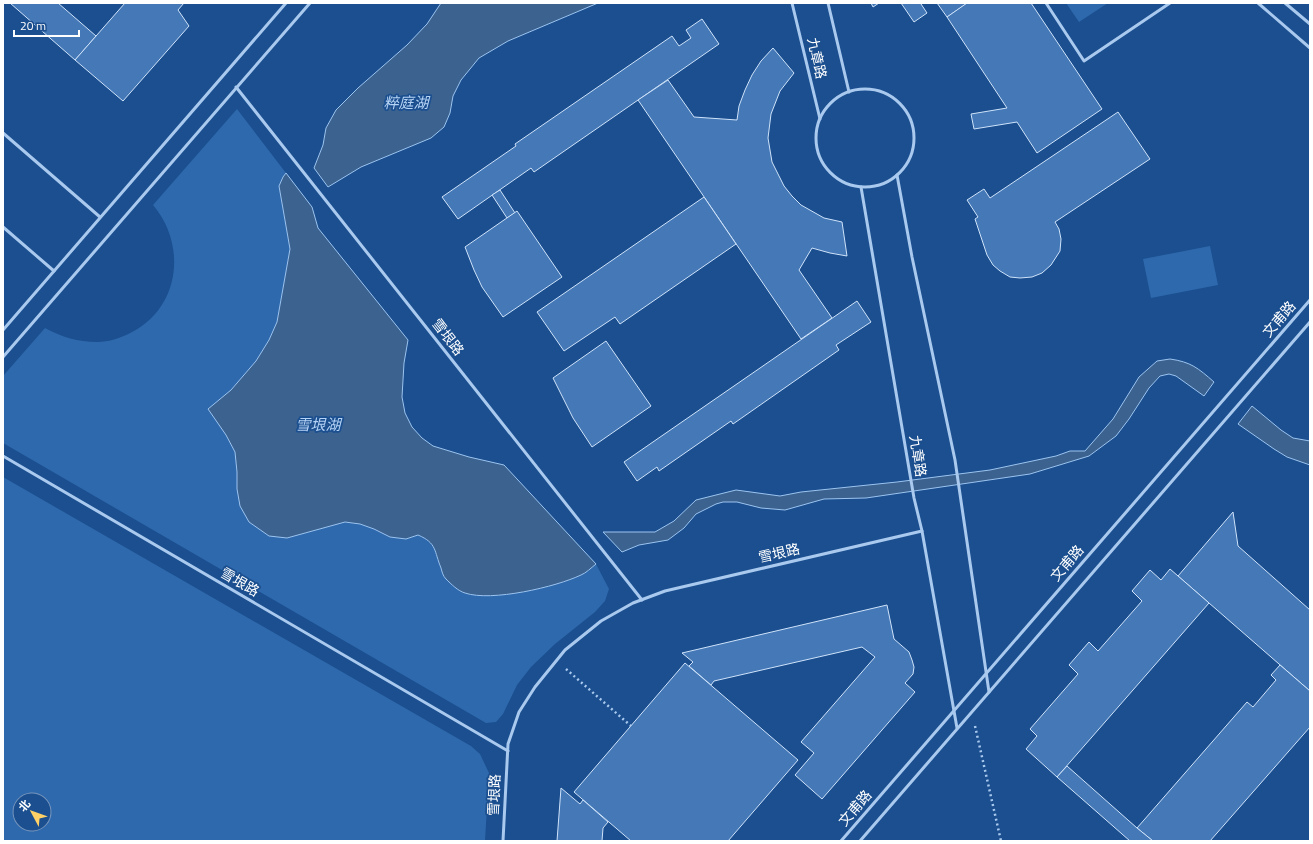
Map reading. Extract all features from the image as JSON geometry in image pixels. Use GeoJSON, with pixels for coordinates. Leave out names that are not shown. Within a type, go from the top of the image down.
{"type":"FeatureCollection","features":[{"type":"Feature","properties":{"kind":"lane"},"geometry":{"type":"LineString","coordinates":[[3,330],[286,3]]}},
{"type":"Feature","properties":{"kind":"lane"},"geometry":{"type":"LineString","coordinates":[[3,357],[310,3]]}},
{"type":"Feature","properties":{"kind":"lane","name":"九章路"},"geometry":{"type":"LineString","coordinates":[[792,3],[820,119]]}},
{"type":"Feature","properties":{"kind":"lane","name":"九章路"},"geometry":{"type":"LineString","coordinates":[[828,3],[849,92]]}},
{"type":"Feature","properties":{"kind":"lane"},"geometry":{"type":"LineString","coordinates":[[1046,3],[1084,61],[1170,3]]}},
{"type":"Feature","properties":{"kind":"lane"},"geometry":{"type":"LineString","coordinates":[[1258,3],[1310,48]]}},
{"type":"Feature","properties":{"kind":"lane"},"geometry":{"type":"LineString","coordinates":[[1285,3],[1310,24]]}},
{"type":"Feature","properties":{"kind":"lane","name":"雪垠路"},"geometry":{"type":"LineString","coordinates":[[236,87],[642,600]]}},
{"type":"Feature","properties":{"kind":"lane"},"geometry":{"type":"LineString","coordinates":[[862,89],[875,90],[888,95],[898,102],[906,112],[912,124],[914,136],[913,148],[909,160],[902,170],[882,184],[862,187],[845,183],[834,177],[826,168],[820,157],[817,145],[817,132],[820,119],[827,107],[837,98],[849,92],[862,89]]}},
{"type":"Feature","properties":{"kind":"lane"},"geometry":{"type":"LineString","coordinates":[[3,133],[100,217]]}},
{"type":"Feature","properties":{"kind":"lane"},"geometry":{"type":"LineString","coordinates":[[897,174],[912,257],[955,460],[989,692]]}},
{"type":"Feature","properties":{"kind":"lane","name":"九章路"},"geometry":{"type":"LineString","coordinates":[[862,187],[914,498],[922,531],[957,728]]}},
{"type":"Feature","properties":{"kind":"lane"},"geometry":{"type":"LineString","coordinates":[[3,227],[54,271]]}},
{"type":"Feature","properties":{"kind":"lane","name":"文甫路"},"geometry":{"type":"LineString","coordinates":[[841,841],[1310,300]]}},
{"type":"Feature","properties":{"kind":"lane","name":"文甫路"},"geometry":{"type":"LineString","coordinates":[[860,841],[1310,322]]}},
{"type":"Feature","properties":{"kind":"lane","name":"雪垠路"},"geometry":{"type":"LineString","coordinates":[[3,456],[508,751]]}},
{"type":"Feature","properties":{"kind":"lane","name":"雪垠路"},"geometry":{"type":"LineString","coordinates":[[503,841],[508,744],[519,712],[535,687],[556,661],[566,650],[601,620],[633,603],[664,591],[922,531]]}},
{"type":"Feature","properties":{"kind":"path"},"geometry":{"type":"LineString","coordinates":[[556,661],[631,726]]}},
{"type":"Feature","properties":{"kind":"path"},"geometry":{"type":"LineString","coordinates":[[972,712],[1001,841]]}},
{"type":"Feature","properties":{"kind":"shaded area"},"geometry":{"type":"Polygon","coordinates":[[[1066,3],[1108,3],[1079,22],[1066,3]]]}},
{"type":"Feature","properties":{"kind":"shaded area"},"geometry":{"type":"Polygon","coordinates":[[[237,109],[286,173],[279,186],[290,249],[277,322],[269,340],[256,361],[231,390],[226,435],[235,452],[237,489],[287,538],[344,522],[360,524],[390,537],[406,539],[418,535],[432,544],[445,578],[457,589],[465,593],[491,596],[523,592],[570,580],[587,572],[596,564],[609,589],[605,601],[595,612],[555,644],[531,667],[517,685],[503,714],[496,722],[486,723],[3,443],[3,376],[45,328],[77,340],[90,342],[106,341],[119,338],[132,332],[148,321],[160,307],[169,291],[173,274],[174,256],[171,238],[164,221],[153,205],[237,109]]]}},
{"type":"Feature","properties":{"kind":"shaded area"},"geometry":{"type":"Polygon","coordinates":[[[1210,246],[1218,285],[1151,298],[1143,259],[1210,246]]]}},
{"type":"Feature","properties":{"kind":"shaded area"},"geometry":{"type":"Polygon","coordinates":[[[3,477],[471,746],[480,754],[489,773],[485,841],[3,841],[3,477]]]}},
{"type":"Feature","properties":{"kind":"water","name":"粹庭湖"},"geometry":{"type":"Polygon","coordinates":[[[441,3],[598,3],[508,41],[479,58],[461,80],[453,96],[450,113],[444,127],[431,138],[361,167],[328,187],[314,168],[323,145],[326,128],[336,110],[358,88],[407,45],[427,24],[441,3]]]}},
{"type":"Feature","properties":{"kind":"water","name":"雪垠湖"},"geometry":{"type":"Polygon","coordinates":[[[286,173],[312,207],[318,228],[408,340],[404,363],[402,397],[405,413],[412,427],[422,438],[433,446],[469,457],[504,465],[596,564],[587,572],[570,580],[523,592],[491,596],[476,595],[460,591],[444,577],[432,544],[418,535],[406,539],[390,537],[360,524],[345,522],[287,538],[269,536],[249,522],[240,506],[237,489],[235,452],[226,435],[208,409],[231,390],[256,361],[269,340],[277,322],[290,249],[279,186],[286,173]]]}},
{"type":"Feature","properties":{"kind":"water"},"geometry":{"type":"Polygon","coordinates":[[[1170,359],[1194,366],[1214,382],[1204,396],[1176,376],[1169,374],[1160,376],[1149,388],[1116,436],[1089,456],[1030,474],[866,498],[824,499],[785,510],[761,508],[737,502],[723,502],[696,514],[684,528],[668,540],[639,545],[622,552],[603,532],[655,532],[674,521],[696,500],[736,490],[780,496],[801,492],[990,470],[1056,456],[1070,451],[1085,451],[1113,419],[1139,377],[1157,361],[1170,359]]]}},
{"type":"Feature","properties":{"kind":"water"},"geometry":{"type":"Polygon","coordinates":[[[1252,406],[1293,438],[1310,441],[1310,465],[1287,457],[1238,424],[1252,406]]]}},
{"type":"Feature","properties":{"kind":"building"},"geometry":{"type":"Polygon","coordinates":[[[10,3],[58,3],[96,36],[75,60],[10,3]]]}},
{"type":"Feature","properties":{"kind":"building"},"geometry":{"type":"Polygon","coordinates":[[[125,3],[184,3],[178,10],[189,26],[123,101],[75,60],[125,3]]]}},
{"type":"Feature","properties":{"kind":"building"},"geometry":{"type":"Polygon","coordinates":[[[871,3],[879,3],[873,7],[871,3]]]}},
{"type":"Feature","properties":{"kind":"building"},"geometry":{"type":"Polygon","coordinates":[[[901,3],[922,3],[921,4],[927,13],[914,22],[901,3]]]}},
{"type":"Feature","properties":{"kind":"building"},"geometry":{"type":"Polygon","coordinates":[[[937,3],[965,3],[966,4],[947,17],[937,3]]]}},
{"type":"Feature","properties":{"kind":"building"},"geometry":{"type":"Polygon","coordinates":[[[967,3],[1031,3],[1102,109],[1037,153],[1017,122],[974,129],[971,114],[1007,108],[947,17],[967,3]]]}},
{"type":"Feature","properties":{"kind":"building"},"geometry":{"type":"Polygon","coordinates":[[[702,19],[719,44],[534,172],[531,168],[458,219],[442,197],[516,146],[515,144],[672,36],[679,46],[691,38],[686,30],[702,19]]]}},
{"type":"Feature","properties":{"kind":"building"},"geometry":{"type":"Polygon","coordinates":[[[773,48],[794,73],[780,91],[771,114],[768,138],[772,162],[784,186],[801,205],[824,218],[842,222],[847,256],[812,248],[799,270],[832,318],[801,339],[638,100],[668,80],[694,117],[737,120],[739,106],[752,75],[761,61],[773,48]]]}},
{"type":"Feature","properties":{"kind":"building"},"geometry":{"type":"Polygon","coordinates":[[[1118,112],[1150,159],[1055,222],[1059,229],[1061,239],[1060,251],[1051,265],[1042,273],[1032,277],[1020,278],[1010,277],[1000,271],[993,265],[987,255],[975,219],[978,217],[967,200],[984,189],[990,198],[1118,112]]]}},
{"type":"Feature","properties":{"kind":"building"},"geometry":{"type":"Polygon","coordinates":[[[500,190],[515,213],[507,218],[492,195],[500,190]]]}},
{"type":"Feature","properties":{"kind":"building"},"geometry":{"type":"Polygon","coordinates":[[[704,197],[736,244],[620,324],[615,317],[564,351],[537,312],[704,197]]]}},
{"type":"Feature","properties":{"kind":"building"},"geometry":{"type":"Polygon","coordinates":[[[517,211],[562,277],[503,317],[482,287],[465,247],[517,211]]]}},
{"type":"Feature","properties":{"kind":"building"},"geometry":{"type":"Polygon","coordinates":[[[857,301],[871,322],[836,345],[839,350],[733,424],[731,421],[659,471],[657,467],[637,481],[624,462],[857,301]]]}},
{"type":"Feature","properties":{"kind":"building"},"geometry":{"type":"Polygon","coordinates":[[[606,341],[651,406],[592,447],[573,418],[553,378],[606,341]]]}},
{"type":"Feature","properties":{"kind":"building"},"geometry":{"type":"Polygon","coordinates":[[[1233,512],[1238,546],[1310,610],[1310,691],[1178,576],[1233,512]]]}},
{"type":"Feature","properties":{"kind":"building"},"geometry":{"type":"Polygon","coordinates":[[[1170,569],[1209,603],[1057,777],[1026,749],[1037,736],[1030,729],[1078,674],[1069,665],[1089,642],[1098,651],[1142,601],[1132,591],[1150,570],[1161,580],[1170,569]]]}},
{"type":"Feature","properties":{"kind":"building"},"geometry":{"type":"Polygon","coordinates":[[[887,605],[894,639],[909,652],[912,660],[914,667],[913,674],[905,683],[915,692],[822,799],[795,775],[814,753],[801,742],[875,657],[862,647],[714,681],[711,685],[689,666],[693,662],[682,653],[887,605]]]}},
{"type":"Feature","properties":{"kind":"building"},"geometry":{"type":"Polygon","coordinates":[[[685,663],[798,760],[728,841],[631,841],[574,792],[685,663]]]}},
{"type":"Feature","properties":{"kind":"building"},"geometry":{"type":"Polygon","coordinates":[[[1280,665],[1310,691],[1310,727],[1210,841],[1153,841],[1137,828],[1247,702],[1253,707],[1276,680],[1271,675],[1280,665]]]}},
{"type":"Feature","properties":{"kind":"building"},"geometry":{"type":"Polygon","coordinates":[[[1067,766],[1153,841],[1130,841],[1057,777],[1067,766]]]}},
{"type":"Feature","properties":{"kind":"building"},"geometry":{"type":"Polygon","coordinates":[[[561,788],[580,804],[583,800],[608,822],[603,828],[602,841],[557,841],[561,788]]]}}]}
